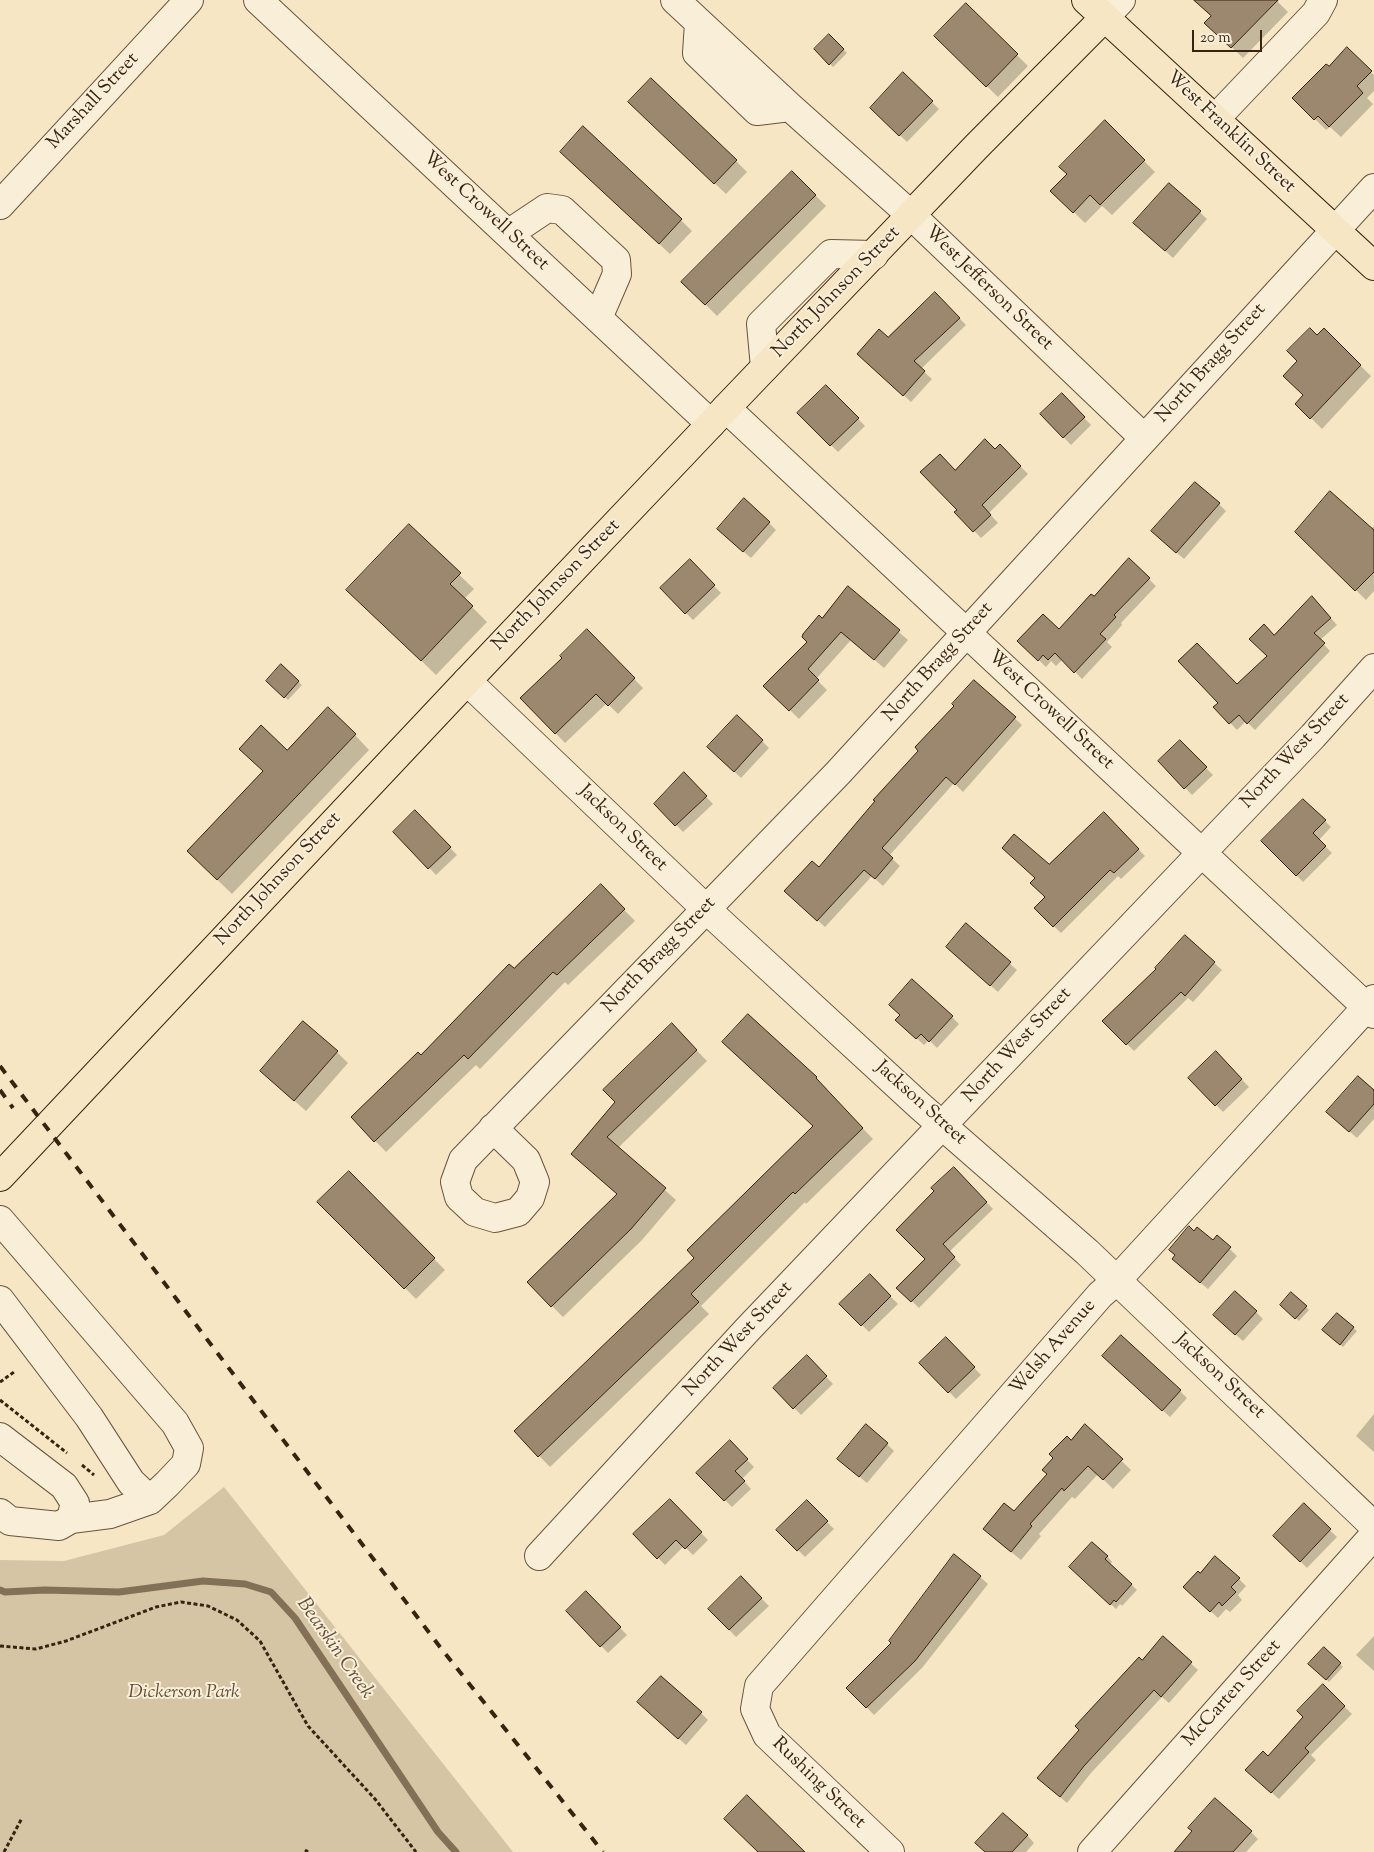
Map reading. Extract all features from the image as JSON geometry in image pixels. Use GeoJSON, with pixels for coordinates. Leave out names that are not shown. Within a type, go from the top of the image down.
{"type":"FeatureCollection","features":[{"type":"Feature","properties":{"kind":"main road","name":"West Franklin Street"},"geometry":{"type":"LineString","coordinates":[[1104,6],[1215,119],[1374,266]]}},
{"type":"Feature","properties":{"kind":"main road","name":"North Johnson Street"},"geometry":{"type":"LineString","coordinates":[[0,1177],[467,681],[911,215],[1104,6]]}},
{"type":"Feature","properties":{"kind":"street","name":"Marshall Street"},"geometry":{"type":"LineString","coordinates":[[0,205],[189,0]]}},
{"type":"Feature","properties":{"kind":"street","name":"West Crowell Street"},"geometry":{"type":"LineString","coordinates":[[258,0],[598,318],[719,416],[966,633],[1201,852],[1372,1007]]}},
{"type":"Feature","properties":{"kind":"street","name":"West Jefferson Street"},"geometry":{"type":"LineString","coordinates":[[675,0],[790,108],[911,215],[1144,438]]}},
{"type":"Feature","properties":{"kind":"street"},"geometry":{"type":"LineString","coordinates":[[1215,119],[1316,13],[1324,0]]}},
{"type":"Feature","properties":{"kind":"street","name":"North Bragg Street"},"geometry":{"type":"LineString","coordinates":[[493,1128],[838,773],[1334,229],[1374,188]]}},
{"type":"Feature","properties":{"kind":"street"},"geometry":{"type":"LineString","coordinates":[[508,234],[547,208],[562,210],[616,260],[617,274],[598,318]]}},
{"type":"Feature","properties":{"kind":"street","name":"North West Street"},"geometry":{"type":"LineString","coordinates":[[539,1556],[748,1329],[1313,736],[1374,668]]}},
{"type":"Feature","properties":{"kind":"street","name":"Jackson Street"},"geometry":{"type":"LineString","coordinates":[[467,681],[706,909],[943,1126],[1087,1252],[1374,1526]]}},
{"type":"Feature","properties":{"kind":"street","name":"Welsh Avenue"},"geometry":{"type":"LineString","coordinates":[[754,1710],[759,1686],[1100,1295],[1117,1280],[1372,1007]]}},
{"type":"Feature","properties":{"kind":"street"},"geometry":{"type":"LineString","coordinates":[[0,1220],[9,1245],[176,1423],[189,1448],[186,1464],[150,1500],[110,1514],[71,1519],[59,1526],[10,1521],[0,1513]]}},
{"type":"Feature","properties":{"kind":"street"},"geometry":{"type":"LineString","coordinates":[[0,1300],[88,1417],[131,1482],[150,1500]]}},
{"type":"Feature","properties":{"kind":"street"},"geometry":{"type":"LineString","coordinates":[[0,1437],[64,1486],[75,1503],[71,1519]]}},
{"type":"Feature","properties":{"kind":"street","name":"McCarten Street"},"geometry":{"type":"LineString","coordinates":[[1092,1852],[1374,1535]]}},
{"type":"Feature","properties":{"kind":"street","name":"Rushing Street"},"geometry":{"type":"LineString","coordinates":[[754,1710],[767,1735],[890,1852]]}},
{"type":"Feature","properties":{"kind":"path"},"geometry":{"type":"LineString","coordinates":[[0,1382],[14,1372]]}},
{"type":"Feature","properties":{"kind":"path"},"geometry":{"type":"LineString","coordinates":[[0,1400],[73,1458]]}},
{"type":"Feature","properties":{"kind":"path"},"geometry":{"type":"LineString","coordinates":[[80,1464],[95,1476]]}},
{"type":"Feature","properties":{"kind":"path"},"geometry":{"type":"LineString","coordinates":[[0,1646],[36,1649],[66,1641],[156,1607],[181,1602],[208,1606],[237,1620],[260,1641],[308,1726],[375,1799],[416,1852]]}},
{"type":"Feature","properties":{"kind":"path"},"geometry":{"type":"LineString","coordinates":[[4,1852],[22,1818]]}},
{"type":"Feature","properties":{"kind":"green space","name":"Dickerson Park"},"geometry":{"type":"Polygon","coordinates":[[[224,1487],[513,1852],[0,1852],[0,1560],[64,1561],[164,1535],[224,1487]]]}},
{"type":"Feature","properties":{"kind":"building"},"geometry":{"type":"Polygon","coordinates":[[[1194,0],[1278,0],[1231,48],[1204,23],[1211,16],[1194,0]]]}},
{"type":"Feature","properties":{"kind":"building"},"geometry":{"type":"Polygon","coordinates":[[[966,3],[1018,54],[986,87],[934,36],[966,3]]]}},
{"type":"Feature","properties":{"kind":"building"},"geometry":{"type":"Polygon","coordinates":[[[829,34],[844,49],[829,65],[814,49],[829,34]]]}},
{"type":"Feature","properties":{"kind":"building"},"geometry":{"type":"Polygon","coordinates":[[[1347,47],[1372,71],[1357,86],[1363,93],[1329,127],[1318,116],[1314,120],[1292,98],[1326,64],[1329,66],[1347,47]]]}},
{"type":"Feature","properties":{"kind":"building"},"geometry":{"type":"Polygon","coordinates":[[[903,72],[933,101],[899,136],[870,108],[903,72]]]}},
{"type":"Feature","properties":{"kind":"building"},"geometry":{"type":"Polygon","coordinates":[[[651,78],[737,160],[714,184],[628,102],[651,78]]]}},
{"type":"Feature","properties":{"kind":"building"},"geometry":{"type":"Polygon","coordinates":[[[1105,120],[1145,160],[1100,205],[1090,195],[1073,213],[1050,191],[1067,174],[1059,167],[1105,120]]]}},
{"type":"Feature","properties":{"kind":"building"},"geometry":{"type":"Polygon","coordinates":[[[583,126],[682,219],[659,244],[560,152],[583,126]]]}},
{"type":"Feature","properties":{"kind":"building"},"geometry":{"type":"Polygon","coordinates":[[[792,171],[816,195],[705,305],[681,282],[792,171]]]}},
{"type":"Feature","properties":{"kind":"building"},"geometry":{"type":"Polygon","coordinates":[[[1169,183],[1201,211],[1165,251],[1133,223],[1169,183]]]}},
{"type":"Feature","properties":{"kind":"building"},"geometry":{"type":"Polygon","coordinates":[[[935,292],[960,318],[914,361],[925,371],[903,396],[857,354],[879,329],[888,337],[935,292]]]}},
{"type":"Feature","properties":{"kind":"building"},"geometry":{"type":"Polygon","coordinates":[[[1310,328],[1317,335],[1324,328],[1361,365],[1310,419],[1295,404],[1303,395],[1283,376],[1297,361],[1287,351],[1310,328]]]}},
{"type":"Feature","properties":{"kind":"building"},"geometry":{"type":"Polygon","coordinates":[[[826,385],[859,418],[830,446],[797,413],[826,385]]]}},
{"type":"Feature","properties":{"kind":"building"},"geometry":{"type":"Polygon","coordinates":[[[1062,393],[1085,417],[1063,438],[1040,414],[1062,393]]]}},
{"type":"Feature","properties":{"kind":"building"},"geometry":{"type":"Polygon","coordinates":[[[985,439],[995,449],[1000,444],[1021,466],[982,505],[991,515],[973,532],[954,512],[957,510],[920,472],[940,454],[955,470],[985,439]]]}},
{"type":"Feature","properties":{"kind":"building"},"geometry":{"type":"Polygon","coordinates":[[[1195,482],[1220,503],[1176,553],[1151,531],[1195,482]]]}},
{"type":"Feature","properties":{"kind":"building"},"geometry":{"type":"Polygon","coordinates":[[[1330,491],[1374,530],[1374,572],[1355,591],[1295,532],[1330,491]]]}},
{"type":"Feature","properties":{"kind":"building"},"geometry":{"type":"Polygon","coordinates":[[[744,498],[770,522],[743,552],[717,529],[744,498]]]}},
{"type":"Feature","properties":{"kind":"building"},"geometry":{"type":"Polygon","coordinates":[[[409,524],[461,573],[450,584],[473,606],[421,661],[346,590],[409,524]]]}},
{"type":"Feature","properties":{"kind":"building"},"geometry":{"type":"Polygon","coordinates":[[[1129,558],[1150,578],[1114,615],[1116,617],[1100,634],[1106,639],[1074,673],[1055,653],[1048,660],[1043,655],[1038,661],[1017,641],[1043,614],[1059,629],[1091,594],[1094,596],[1129,558]]]}},
{"type":"Feature","properties":{"kind":"building"},"geometry":{"type":"Polygon","coordinates":[[[690,559],[715,585],[685,614],[660,588],[690,559]]]}},
{"type":"Feature","properties":{"kind":"building"},"geometry":{"type":"Polygon","coordinates":[[[848,586],[900,630],[874,660],[841,632],[808,669],[819,680],[789,711],[763,686],[807,642],[802,637],[803,634],[819,615],[822,618],[848,586]]]}},
{"type":"Feature","properties":{"kind":"building"},"geometry":{"type":"Polygon","coordinates":[[[1312,596],[1331,618],[1314,633],[1325,643],[1247,724],[1239,715],[1229,724],[1213,707],[1218,703],[1178,661],[1197,643],[1237,684],[1267,656],[1249,639],[1264,624],[1274,635],[1312,596]]]}},
{"type":"Feature","properties":{"kind":"building"},"geometry":{"type":"Polygon","coordinates":[[[587,629],[635,678],[608,706],[596,694],[555,734],[520,698],[562,658],[560,656],[587,629]]]}},
{"type":"Feature","properties":{"kind":"building"},"geometry":{"type":"Polygon","coordinates":[[[281,664],[299,681],[284,698],[266,681],[281,664]]]}},
{"type":"Feature","properties":{"kind":"building"},"geometry":{"type":"Polygon","coordinates":[[[974,680],[1016,717],[955,785],[946,777],[882,848],[893,858],[875,879],[864,870],[817,921],[784,891],[812,861],[819,867],[875,801],[873,800],[918,751],[915,747],[954,706],[952,704],[974,680]]]}},
{"type":"Feature","properties":{"kind":"building"},"geometry":{"type":"Polygon","coordinates":[[[328,707],[356,734],[217,880],[187,851],[263,771],[239,749],[261,725],[287,750],[328,707]]]}},
{"type":"Feature","properties":{"kind":"building"},"geometry":{"type":"Polygon","coordinates":[[[737,715],[763,740],[734,772],[707,747],[737,715]]]}},
{"type":"Feature","properties":{"kind":"building"},"geometry":{"type":"Polygon","coordinates":[[[1180,740],[1207,767],[1184,789],[1158,761],[1180,740]]]}},
{"type":"Feature","properties":{"kind":"building"},"geometry":{"type":"Polygon","coordinates":[[[684,772],[707,796],[675,826],[654,804],[684,772]]]}},
{"type":"Feature","properties":{"kind":"building"},"geometry":{"type":"Polygon","coordinates":[[[1303,799],[1326,820],[1313,833],[1326,846],[1296,876],[1261,841],[1303,799]]]}},
{"type":"Feature","properties":{"kind":"building"},"geometry":{"type":"Polygon","coordinates":[[[415,810],[451,847],[428,869],[393,832],[415,810]]]}},
{"type":"Feature","properties":{"kind":"building"},"geometry":{"type":"Polygon","coordinates":[[[1104,812],[1139,849],[1114,873],[1110,870],[1053,927],[1034,908],[1045,897],[1030,883],[1035,878],[1002,848],[1014,834],[1049,864],[1104,812]]]}},
{"type":"Feature","properties":{"kind":"building"},"geometry":{"type":"Polygon","coordinates":[[[601,884],[625,909],[557,975],[553,972],[468,1059],[464,1055],[374,1142],[351,1117],[418,1052],[421,1055],[509,964],[514,968],[601,884]]]}},
{"type":"Feature","properties":{"kind":"building"},"geometry":{"type":"Polygon","coordinates":[[[966,923],[1011,962],[990,986],[946,947],[966,923]]]}},
{"type":"Feature","properties":{"kind":"building"},"geometry":{"type":"Polygon","coordinates":[[[1185,935],[1215,962],[1185,996],[1181,992],[1126,1045],[1102,1021],[1156,969],[1185,935]]]}},
{"type":"Feature","properties":{"kind":"building"},"geometry":{"type":"Polygon","coordinates":[[[912,979],[953,1016],[929,1042],[921,1034],[916,1039],[895,1020],[900,1015],[889,1005],[912,979]]]}},
{"type":"Feature","properties":{"kind":"building"},"geometry":{"type":"Polygon","coordinates":[[[748,1014],[817,1077],[863,1128],[795,1194],[793,1192],[691,1294],[699,1302],[538,1457],[514,1431],[694,1258],[687,1250],[813,1126],[722,1042],[748,1014]]]}},
{"type":"Feature","properties":{"kind":"building"},"geometry":{"type":"Polygon","coordinates":[[[303,1021],[338,1051],[294,1101],[260,1071],[303,1021]]]}},
{"type":"Feature","properties":{"kind":"building"},"geometry":{"type":"Polygon","coordinates":[[[672,1023],[697,1050],[607,1137],[666,1188],[631,1229],[551,1307],[527,1282],[617,1194],[571,1154],[615,1102],[603,1090],[672,1023]]]}},
{"type":"Feature","properties":{"kind":"building"},"geometry":{"type":"Polygon","coordinates":[[[1216,1051],[1242,1079],[1215,1106],[1188,1078],[1216,1051]]]}},
{"type":"Feature","properties":{"kind":"building"},"geometry":{"type":"Polygon","coordinates":[[[1358,1076],[1374,1090],[1374,1104],[1349,1132],[1326,1112],[1358,1076]]]}},
{"type":"Feature","properties":{"kind":"building"},"geometry":{"type":"Polygon","coordinates":[[[954,1167],[987,1202],[943,1244],[955,1257],[911,1302],[896,1288],[925,1259],[896,1230],[934,1191],[931,1188],[954,1167]]]}},
{"type":"Feature","properties":{"kind":"building"},"geometry":{"type":"Polygon","coordinates":[[[349,1171],[435,1258],[404,1289],[317,1202],[349,1171]]]}},
{"type":"Feature","properties":{"kind":"building"},"geometry":{"type":"Polygon","coordinates":[[[1189,1226],[1194,1231],[1197,1227],[1213,1240],[1217,1235],[1231,1247],[1200,1283],[1172,1259],[1175,1255],[1169,1250],[1189,1226]]]}},
{"type":"Feature","properties":{"kind":"building"},"geometry":{"type":"Polygon","coordinates":[[[870,1274],[891,1296],[861,1326],[839,1304],[870,1274]]]}},
{"type":"Feature","properties":{"kind":"building"},"geometry":{"type":"Polygon","coordinates":[[[1235,1291],[1257,1311],[1235,1335],[1213,1315],[1235,1291]]]}},
{"type":"Feature","properties":{"kind":"building"},"geometry":{"type":"Polygon","coordinates":[[[1291,1292],[1307,1306],[1295,1319],[1280,1305],[1291,1292]]]}},
{"type":"Feature","properties":{"kind":"building"},"geometry":{"type":"Polygon","coordinates":[[[1337,1313],[1354,1327],[1340,1345],[1322,1330],[1337,1313]]]}},
{"type":"Feature","properties":{"kind":"building"},"geometry":{"type":"Polygon","coordinates":[[[1121,1335],[1181,1390],[1162,1411],[1102,1356],[1121,1335]]]}},
{"type":"Feature","properties":{"kind":"building"},"geometry":{"type":"Polygon","coordinates":[[[946,1337],[975,1367],[948,1393],[919,1363],[946,1337]]]}},
{"type":"Feature","properties":{"kind":"building"},"geometry":{"type":"Polygon","coordinates":[[[807,1355],[827,1376],[793,1409],[773,1388],[807,1355]]]}},
{"type":"Feature","properties":{"kind":"building"},"geometry":{"type":"Polygon","coordinates":[[[866,1424],[888,1443],[859,1477],[837,1459],[866,1424]]]}},
{"type":"Feature","properties":{"kind":"building"},"geometry":{"type":"Polygon","coordinates":[[[1085,1424],[1123,1459],[1103,1480],[1088,1466],[1064,1491],[1062,1488],[1030,1524],[1032,1526],[1011,1552],[983,1529],[1004,1503],[1014,1511],[1047,1474],[1042,1470],[1053,1458],[1049,1454],[1067,1436],[1071,1440],[1085,1424]]]}},
{"type":"Feature","properties":{"kind":"building"},"geometry":{"type":"Polygon","coordinates":[[[730,1440],[748,1459],[735,1471],[745,1481],[724,1501],[696,1473],[730,1440]]]}},
{"type":"Feature","properties":{"kind":"building"},"geometry":{"type":"Polygon","coordinates":[[[670,1499],[702,1532],[685,1549],[676,1540],[657,1559],[633,1534],[670,1499]]]}},
{"type":"Feature","properties":{"kind":"building"},"geometry":{"type":"Polygon","coordinates":[[[807,1500],[828,1521],[797,1551],[776,1530],[807,1500]]]}},
{"type":"Feature","properties":{"kind":"building"},"geometry":{"type":"Polygon","coordinates":[[[1304,1503],[1331,1529],[1300,1562],[1273,1536],[1304,1503]]]}},
{"type":"Feature","properties":{"kind":"building"},"geometry":{"type":"Polygon","coordinates":[[[1092,1542],[1108,1556],[1105,1559],[1132,1584],[1116,1602],[1114,1600],[1110,1605],[1069,1567],[1092,1542]]]}},
{"type":"Feature","properties":{"kind":"building"},"geometry":{"type":"Polygon","coordinates":[[[954,1554],[981,1576],[915,1661],[866,1708],[846,1688],[891,1643],[889,1641],[954,1554]]]}},
{"type":"Feature","properties":{"kind":"building"},"geometry":{"type":"Polygon","coordinates":[[[1215,1556],[1240,1578],[1231,1587],[1236,1592],[1222,1606],[1219,1602],[1210,1612],[1183,1587],[1198,1571],[1200,1573],[1215,1556]]]}},
{"type":"Feature","properties":{"kind":"building"},"geometry":{"type":"Polygon","coordinates":[[[741,1576],[762,1598],[729,1630],[708,1609],[741,1576]]]}},
{"type":"Feature","properties":{"kind":"building"},"geometry":{"type":"Polygon","coordinates":[[[586,1591],[621,1627],[600,1647],[566,1611],[586,1591]]]}},
{"type":"Feature","properties":{"kind":"building"},"geometry":{"type":"Polygon","coordinates":[[[1163,1636],[1192,1662],[1161,1697],[1154,1690],[1084,1766],[1060,1797],[1037,1778],[1079,1730],[1075,1726],[1139,1657],[1142,1660],[1163,1636]]]}},
{"type":"Feature","properties":{"kind":"building"},"geometry":{"type":"Polygon","coordinates":[[[1324,1647],[1341,1663],[1326,1680],[1308,1664],[1324,1647]]]}},
{"type":"Feature","properties":{"kind":"building"},"geometry":{"type":"Polygon","coordinates":[[[661,1676],[702,1712],[678,1739],[637,1702],[661,1676]]]}},
{"type":"Feature","properties":{"kind":"building"},"geometry":{"type":"Polygon","coordinates":[[[1323,1684],[1345,1706],[1305,1748],[1309,1752],[1271,1793],[1245,1770],[1263,1751],[1268,1756],[1303,1717],[1297,1711],[1323,1684]]]}},
{"type":"Feature","properties":{"kind":"building"},"geometry":{"type":"Polygon","coordinates":[[[747,1795],[805,1852],[758,1852],[724,1819],[747,1795]]]}},
{"type":"Feature","properties":{"kind":"building"},"geometry":{"type":"Polygon","coordinates":[[[1215,1798],[1252,1831],[1233,1852],[1174,1852],[1192,1831],[1188,1828],[1215,1798]]]}},
{"type":"Feature","properties":{"kind":"building"},"geometry":{"type":"Polygon","coordinates":[[[1003,1813],[1028,1835],[1012,1852],[985,1852],[975,1843],[1003,1813]]]}},
{"type":"Feature","properties":{"kind":"waterway","name":"Bearskin Creek"},"geometry":{"type":"LineString","coordinates":[[0,1590],[5,1592],[45,1590],[119,1592],[203,1581],[245,1584],[271,1592],[295,1618],[438,1832],[456,1852]]}},
{"type":"Feature","properties":{"kind":"railway"},"geometry":{"type":"LineString","coordinates":[[0,1066],[440,1647],[603,1852]]}},
{"type":"Feature","properties":{"kind":"railway"},"geometry":{"type":"LineString","coordinates":[[0,1090],[13,1108]]}}]}
